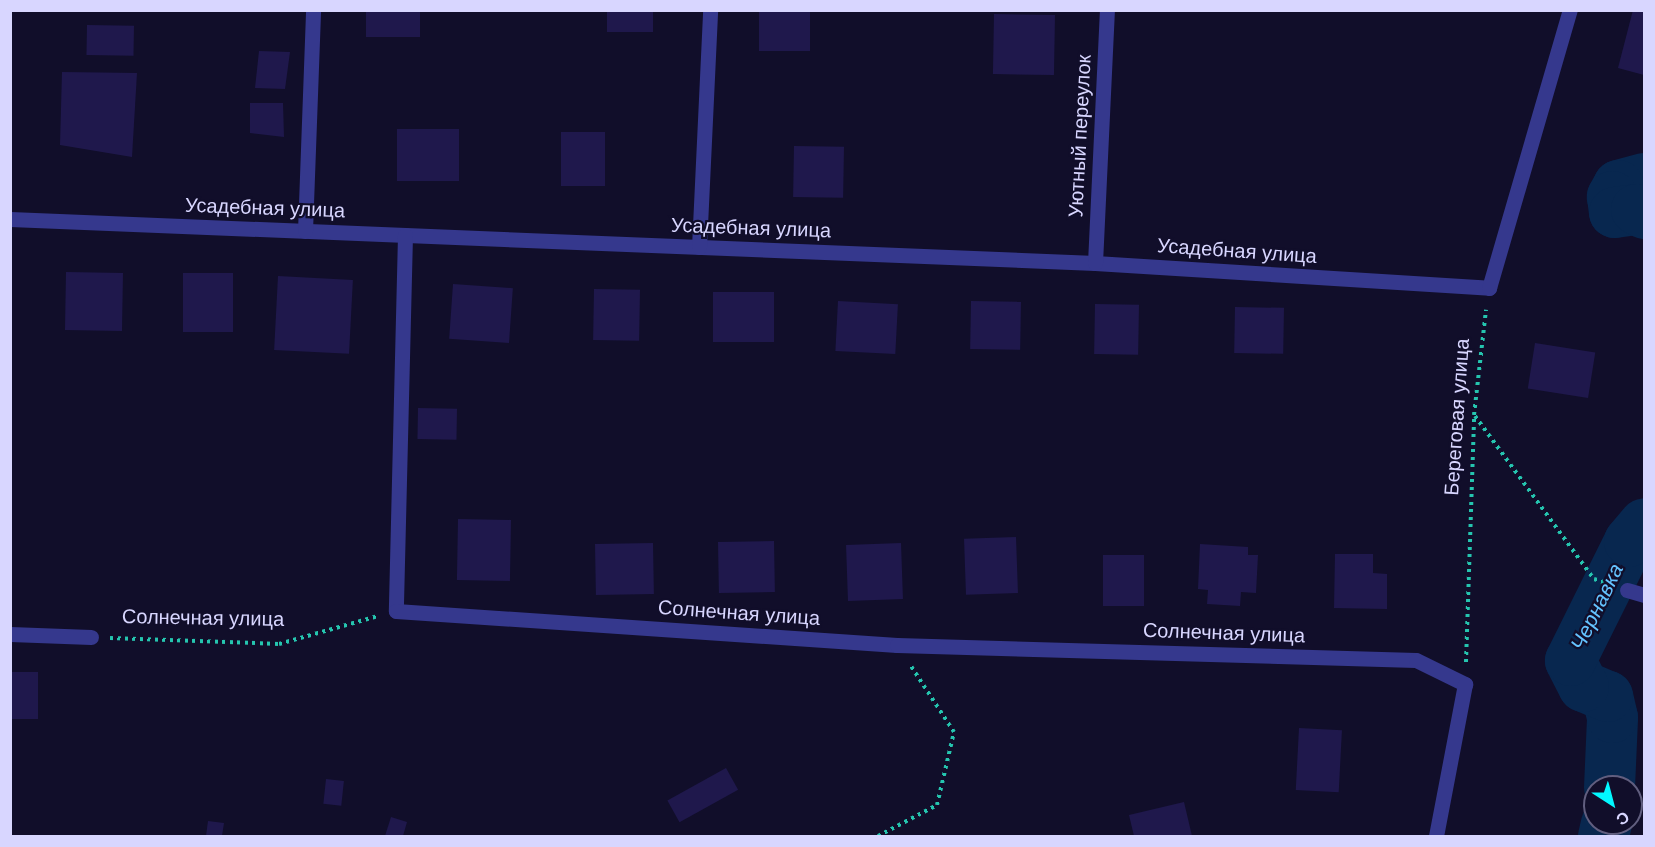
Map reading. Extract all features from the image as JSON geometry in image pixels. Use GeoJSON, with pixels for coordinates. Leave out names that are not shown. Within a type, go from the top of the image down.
{"type":"FeatureCollection","features":[{"type":"Feature","properties":{"kind":"street"},"geometry":{"type":"LineString","coordinates":[[305,231],[313,10]]}},
{"type":"Feature","properties":{"kind":"street"},"geometry":{"type":"LineString","coordinates":[[699,247],[710,10]]}},
{"type":"Feature","properties":{"kind":"street","name":"Уютный переулок"},"geometry":{"type":"LineString","coordinates":[[1095,263],[1107,10]]}},
{"type":"Feature","properties":{"kind":"street"},"geometry":{"type":"LineString","coordinates":[[1489,288],[1570,10]]}},
{"type":"Feature","properties":{"kind":"street","name":"Усадебная улица"},"geometry":{"type":"LineString","coordinates":[[10,219],[1095,263],[1489,288]]}},
{"type":"Feature","properties":{"kind":"street"},"geometry":{"type":"LineString","coordinates":[[396,611],[405,235]]}},
{"type":"Feature","properties":{"kind":"street"},"geometry":{"type":"LineString","coordinates":[[1627,590],[1644,595]]}},
{"type":"Feature","properties":{"kind":"street","name":"Солнечная улица"},"geometry":{"type":"LineString","coordinates":[[396,611],[897,645],[1416,660],[1465,684]]}},
{"type":"Feature","properties":{"kind":"street"},"geometry":{"type":"LineString","coordinates":[[10,634],[91,637]]}},
{"type":"Feature","properties":{"kind":"street"},"geometry":{"type":"LineString","coordinates":[[1436,837],[1465,684]]}},
{"type":"Feature","properties":{"kind":"path","name":"Береговая улица"},"geometry":{"type":"LineString","coordinates":[[1465,684],[1474,415],[1489,288]]}},
{"type":"Feature","properties":{"kind":"path"},"geometry":{"type":"LineString","coordinates":[[1474,415],[1594,579]]}},
{"type":"Feature","properties":{"kind":"path","name":"Солнечная улица"},"geometry":{"type":"LineString","coordinates":[[91,637],[279,644],[396,611]]}},
{"type":"Feature","properties":{"kind":"path"},"geometry":{"type":"LineString","coordinates":[[878,837],[938,805],[954,732],[897,645]]}},
{"type":"Feature","properties":{"kind":"building"},"geometry":{"type":"Polygon","coordinates":[[[366,10],[420,10],[420,37],[366,37],[366,10]]]}},
{"type":"Feature","properties":{"kind":"building"},"geometry":{"type":"Polygon","coordinates":[[[607,10],[653,10],[653,32],[607,32],[607,10]]]}},
{"type":"Feature","properties":{"kind":"building"},"geometry":{"type":"Polygon","coordinates":[[[759,10],[810,10],[810,51],[759,51],[759,10]]]}},
{"type":"Feature","properties":{"kind":"building"},"geometry":{"type":"Polygon","coordinates":[[[1633,10],[1644,10],[1644,75],[1618,68],[1633,10]]]}},
{"type":"Feature","properties":{"kind":"building"},"geometry":{"type":"Polygon","coordinates":[[[994,14],[1055,15],[1054,75],[993,74],[994,14]]]}},
{"type":"Feature","properties":{"kind":"building"},"geometry":{"type":"Polygon","coordinates":[[[87,25],[134,26],[133,56],[86,55],[87,25]]]}},
{"type":"Feature","properties":{"kind":"building"},"geometry":{"type":"Polygon","coordinates":[[[259,51],[290,52],[285,89],[255,88],[259,51]]]}},
{"type":"Feature","properties":{"kind":"building"},"geometry":{"type":"Polygon","coordinates":[[[62,72],[137,73],[132,157],[60,145],[62,72]]]}},
{"type":"Feature","properties":{"kind":"building"},"geometry":{"type":"Polygon","coordinates":[[[250,103],[283,103],[284,137],[250,133],[250,103]]]}},
{"type":"Feature","properties":{"kind":"building"},"geometry":{"type":"Polygon","coordinates":[[[397,129],[459,129],[459,181],[397,181],[397,129]]]}},
{"type":"Feature","properties":{"kind":"building"},"geometry":{"type":"Polygon","coordinates":[[[561,132],[605,132],[605,186],[561,186],[561,132]]]}},
{"type":"Feature","properties":{"kind":"building"},"geometry":{"type":"Polygon","coordinates":[[[794,146],[844,147],[843,198],[793,197],[794,146]]]}},
{"type":"Feature","properties":{"kind":"building"},"geometry":{"type":"Polygon","coordinates":[[[66,272],[123,273],[122,331],[65,330],[66,272]]]}},
{"type":"Feature","properties":{"kind":"building"},"geometry":{"type":"Polygon","coordinates":[[[183,273],[233,273],[233,332],[183,332],[183,273]]]}},
{"type":"Feature","properties":{"kind":"building"},"geometry":{"type":"Polygon","coordinates":[[[278,276],[353,280],[349,354],[274,350],[278,276]]]}},
{"type":"Feature","properties":{"kind":"building"},"geometry":{"type":"Polygon","coordinates":[[[453,284],[513,288],[509,343],[449,339],[453,284]]]}},
{"type":"Feature","properties":{"kind":"building"},"geometry":{"type":"Polygon","coordinates":[[[594,289],[640,290],[639,341],[593,340],[594,289]]]}},
{"type":"Feature","properties":{"kind":"building"},"geometry":{"type":"Polygon","coordinates":[[[713,292],[774,292],[774,342],[713,342],[713,292]]]}},
{"type":"Feature","properties":{"kind":"building"},"geometry":{"type":"Polygon","coordinates":[[[838,301],[898,304],[895,354],[835,351],[838,301]]]}},
{"type":"Feature","properties":{"kind":"building"},"geometry":{"type":"Polygon","coordinates":[[[971,301],[1021,302],[1020,350],[970,349],[971,301]]]}},
{"type":"Feature","properties":{"kind":"building"},"geometry":{"type":"Polygon","coordinates":[[[1095,304],[1139,305],[1138,355],[1094,354],[1095,304]]]}},
{"type":"Feature","properties":{"kind":"building"},"geometry":{"type":"Polygon","coordinates":[[[1235,307],[1284,308],[1283,354],[1234,353],[1235,307]]]}},
{"type":"Feature","properties":{"kind":"building"},"geometry":{"type":"Polygon","coordinates":[[[1535,343],[1595,353],[1588,398],[1528,388],[1535,343]]]}},
{"type":"Feature","properties":{"kind":"building"},"geometry":{"type":"Polygon","coordinates":[[[418,408],[457,409],[456,440],[417,439],[418,408]]]}},
{"type":"Feature","properties":{"kind":"building"},"geometry":{"type":"Polygon","coordinates":[[[458,519],[511,520],[510,581],[457,580],[458,519]]]}},
{"type":"Feature","properties":{"kind":"building"},"geometry":{"type":"Polygon","coordinates":[[[1016,537],[1018,593],[966,595],[964,539],[1016,537]]]}},
{"type":"Feature","properties":{"kind":"building"},"geometry":{"type":"Polygon","coordinates":[[[774,541],[775,592],[719,593],[718,542],[774,541]]]}},
{"type":"Feature","properties":{"kind":"building"},"geometry":{"type":"Polygon","coordinates":[[[653,543],[654,594],[596,595],[595,544],[653,543]]]}},
{"type":"Feature","properties":{"kind":"building"},"geometry":{"type":"Polygon","coordinates":[[[901,543],[903,599],[848,601],[846,545],[901,543]]]}},
{"type":"Feature","properties":{"kind":"building"},"geometry":{"type":"Polygon","coordinates":[[[1200,544],[1248,547],[1248,555],[1258,555],[1256,593],[1241,592],[1240,606],[1207,604],[1208,590],[1198,589],[1200,544]]]}},
{"type":"Feature","properties":{"kind":"building"},"geometry":{"type":"Polygon","coordinates":[[[1335,554],[1373,554],[1373,573],[1387,574],[1387,609],[1334,608],[1335,554]]]}},
{"type":"Feature","properties":{"kind":"building"},"geometry":{"type":"Polygon","coordinates":[[[1103,555],[1144,555],[1144,606],[1103,606],[1103,555]]]}},
{"type":"Feature","properties":{"kind":"building"},"geometry":{"type":"Polygon","coordinates":[[[10,672],[38,672],[38,719],[10,719],[10,672]]]}},
{"type":"Feature","properties":{"kind":"building"},"geometry":{"type":"Polygon","coordinates":[[[1299,728],[1342,730],[1339,792],[1296,790],[1299,728]]]}},
{"type":"Feature","properties":{"kind":"building"},"geometry":{"type":"Polygon","coordinates":[[[726,768],[738,790],[680,822],[667,800],[726,768]]]}},
{"type":"Feature","properties":{"kind":"building"},"geometry":{"type":"Polygon","coordinates":[[[326,779],[344,781],[341,806],[323,804],[326,779]]]}},
{"type":"Feature","properties":{"kind":"building"},"geometry":{"type":"Polygon","coordinates":[[[1184,802],[1192,836],[1134,836],[1129,815],[1184,802]]]}},
{"type":"Feature","properties":{"kind":"building"},"geometry":{"type":"Polygon","coordinates":[[[391,817],[407,822],[403,836],[385,836],[391,817]]]}},
{"type":"Feature","properties":{"kind":"building"},"geometry":{"type":"Polygon","coordinates":[[[208,821],[224,823],[222,836],[206,836],[208,821]]]}},
{"type":"Feature","properties":{"kind":"waterway","name":"Чернавка"},"geometry":{"type":"LineString","coordinates":[[1644,178],[1618,185],[1612,196],[1614,212],[1636,209],[1644,213]]}},
{"type":"Feature","properties":{"kind":"waterway","name":"Чернавка"},"geometry":{"type":"LineString","coordinates":[[1610,775],[1612,717],[1607,696],[1583,686],[1570,660],[1629,541],[1644,523]]}}]}
